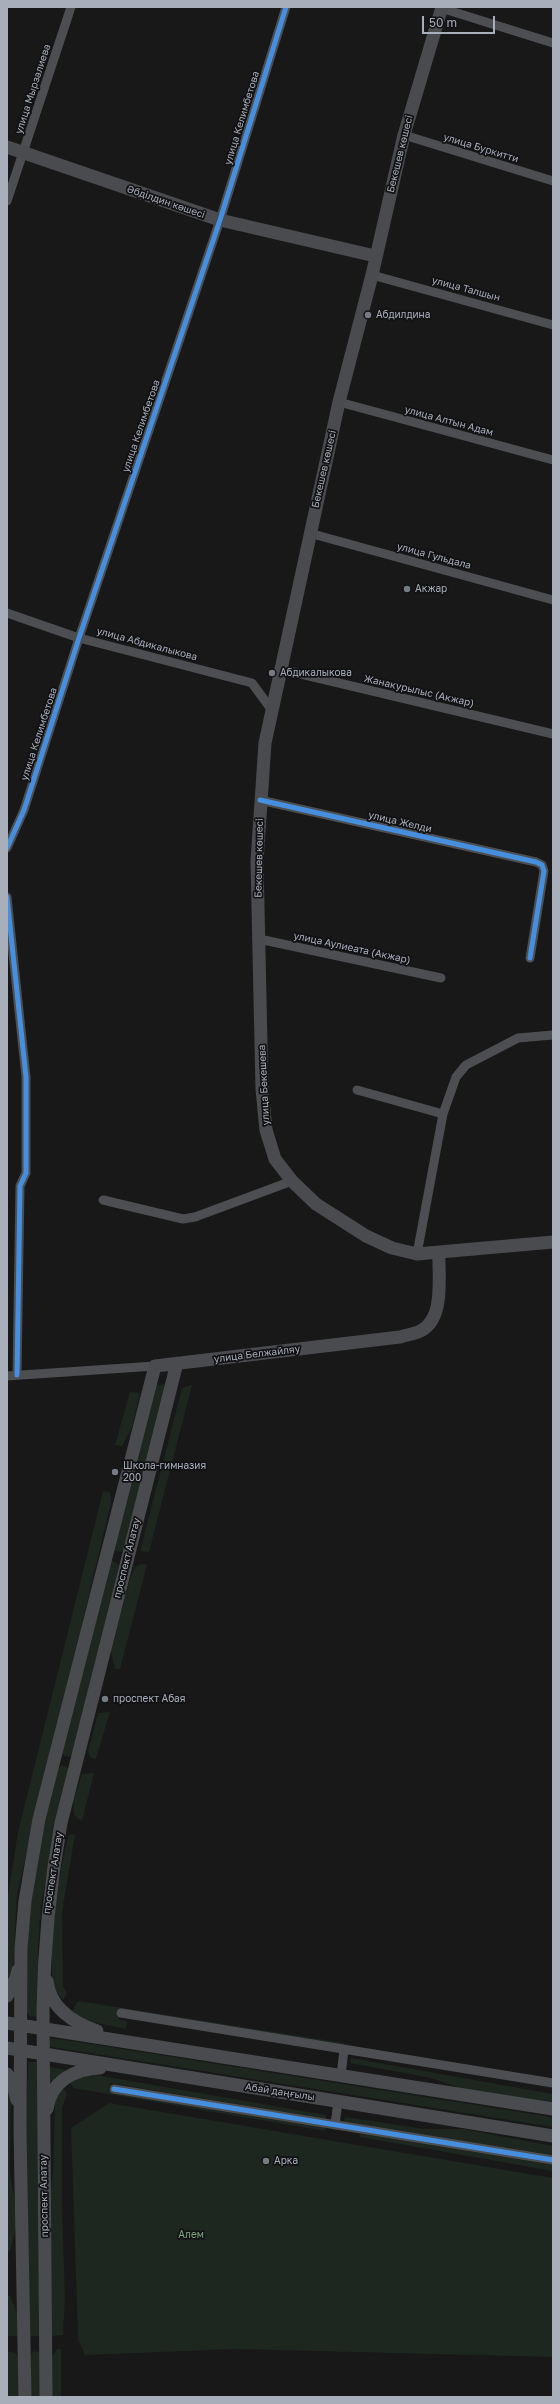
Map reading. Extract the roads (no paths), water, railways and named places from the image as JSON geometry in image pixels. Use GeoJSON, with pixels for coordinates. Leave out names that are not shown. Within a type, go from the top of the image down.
{"type":"FeatureCollection","features":[{"type":"Feature","properties":{"kind":"main road","name":"Бекешев көшесі"},"geometry":{"type":"LineString","coordinates":[[259,939],[257,861],[260,800],[271,709],[339,402],[372,275],[375,256],[404,135],[442,8]]}},
{"type":"Feature","properties":{"kind":"main road","name":"Әбділдин көшесі"},"geometry":{"type":"LineString","coordinates":[[7,147],[220,220],[375,256]]}},
{"type":"Feature","properties":{"kind":"main road","name":"улица Бекешева"},"geometry":{"type":"LineString","coordinates":[[259,939],[262,1089],[266,1130],[276,1159],[292,1181],[316,1204],[338,1220],[392,1248],[417,1254],[553,1242]]}},
{"type":"Feature","properties":{"kind":"main road","name":"улица Белжайляу"},"geometry":{"type":"LineString","coordinates":[[155,1366],[400,1337],[420,1332],[434,1318],[438,1305],[439,1253]]}},
{"type":"Feature","properties":{"kind":"main road","name":"проспект Алатау"},"geometry":{"type":"LineString","coordinates":[[46,2397],[43,2028],[44,1948],[51,1875],[61,1823],[177,1363]]}},
{"type":"Feature","properties":{"kind":"main road","name":"проспект Алатау"},"geometry":{"type":"LineString","coordinates":[[25,2397],[20,2131],[22,1948],[27,1887],[39,1819],[155,1366]]}},
{"type":"Feature","properties":{"kind":"main road"},"geometry":{"type":"LineString","coordinates":[[106,1555],[127,1558]]}},
{"type":"Feature","properties":{"kind":"main road"},"geometry":{"type":"LineString","coordinates":[[55,1759],[77,1761]]}},
{"type":"Feature","properties":{"kind":"main road"},"geometry":{"type":"LineString","coordinates":[[7,1996],[16,1978],[22,1948]]}},
{"type":"Feature","properties":{"kind":"main road"},"geometry":{"type":"LineString","coordinates":[[44,1948],[47,1984],[52,1997],[59,2008],[71,2019],[84,2026],[127,2041]]}},
{"type":"Feature","properties":{"kind":"main road"},"geometry":{"type":"LineString","coordinates":[[7,2023],[553,2109]]}},
{"type":"Feature","properties":{"kind":"main road","name":"Абай даңғылы"},"geometry":{"type":"LineString","coordinates":[[7,2048],[553,2136]]}},
{"type":"Feature","properties":{"kind":"main road"},"geometry":{"type":"LineString","coordinates":[[43,2134],[48,2100],[53,2090],[64,2078],[76,2072],[90,2068],[123,2067]]}},
{"type":"Feature","properties":{"kind":"main road"},"geometry":{"type":"LineString","coordinates":[[7,2074],[16,2092],[20,2131]]}},
{"type":"Feature","properties":{"kind":"street","name":"улица Мырзалиева"},"geometry":{"type":"LineString","coordinates":[[7,201],[71,7]]}},
{"type":"Feature","properties":{"kind":"street","name":"улица Келимбетова"},"geometry":{"type":"LineString","coordinates":[[7,848],[24,810],[79,638],[220,220],[286,7]]}},
{"type":"Feature","properties":{"kind":"street"},"geometry":{"type":"LineString","coordinates":[[442,8],[553,43]]}},
{"type":"Feature","properties":{"kind":"street","name":"улица Буркитти"},"geometry":{"type":"LineString","coordinates":[[404,135],[553,181]]}},
{"type":"Feature","properties":{"kind":"street","name":"улица Талшын"},"geometry":{"type":"LineString","coordinates":[[372,275],[553,324]]}},
{"type":"Feature","properties":{"kind":"street","name":"улица Алтын Адам"},"geometry":{"type":"LineString","coordinates":[[339,402],[553,460]]}},
{"type":"Feature","properties":{"kind":"street","name":"улица Гульдала"},"geometry":{"type":"LineString","coordinates":[[309,533],[553,600]]}},
{"type":"Feature","properties":{"kind":"street","name":"улица Абдикалыкова"},"geometry":{"type":"LineString","coordinates":[[7,613],[79,638],[252,683],[271,709]]}},
{"type":"Feature","properties":{"kind":"street","name":"Жанакурылыс (Акжар)"},"geometry":{"type":"LineString","coordinates":[[280,670],[553,734]]}},
{"type":"Feature","properties":{"kind":"street","name":"улица Желди"},"geometry":{"type":"LineString","coordinates":[[260,800],[536,862],[542,865],[544,871],[530,958]]}},
{"type":"Feature","properties":{"kind":"street"},"geometry":{"type":"LineString","coordinates":[[7,897],[26,1077],[26,1173],[20,1186],[17,1375]]}},
{"type":"Feature","properties":{"kind":"street","name":"улица Аулиеата (Акжар)"},"geometry":{"type":"LineString","coordinates":[[259,939],[441,978]]}},
{"type":"Feature","properties":{"kind":"street"},"geometry":{"type":"LineString","coordinates":[[417,1254],[443,1114],[456,1077],[466,1065],[518,1038],[553,1035]]}},
{"type":"Feature","properties":{"kind":"street"},"geometry":{"type":"LineString","coordinates":[[357,1090],[443,1114]]}},
{"type":"Feature","properties":{"kind":"street"},"geometry":{"type":"LineString","coordinates":[[103,1200],[183,1219],[195,1217],[292,1181]]}},
{"type":"Feature","properties":{"kind":"street","name":"улица Белжайляу"},"geometry":{"type":"LineString","coordinates":[[7,1376],[155,1366]]}},
{"type":"Feature","properties":{"kind":"street"},"geometry":{"type":"LineString","coordinates":[[121,2013],[553,2083]]}},
{"type":"Feature","properties":{"kind":"street"},"geometry":{"type":"LineString","coordinates":[[341,2075],[344,2050]]}},
{"type":"Feature","properties":{"kind":"street"},"geometry":{"type":"LineString","coordinates":[[114,2089],[553,2160]]}},
{"type":"Feature","properties":{"kind":"street"},"geometry":{"type":"LineString","coordinates":[[335,2125],[338,2101]]}},
{"type":"Feature","properties":{"kind":"place","name":"Абдилдина"},"geometry":{"type":"Point","coordinates":[368,315]}},
{"type":"Feature","properties":{"kind":"place","name":"Акжар"},"geometry":{"type":"Point","coordinates":[407,589]}},
{"type":"Feature","properties":{"kind":"place","name":"Абдикалыкова"},"geometry":{"type":"Point","coordinates":[272,673]}},
{"type":"Feature","properties":{"kind":"place","name":"Школа-гимназия 200"},"geometry":{"type":"Point","coordinates":[115,1472]}},
{"type":"Feature","properties":{"kind":"place","name":"проспект Абая"},"geometry":{"type":"Point","coordinates":[105,1699]}},
{"type":"Feature","properties":{"kind":"place","name":"Арка"},"geometry":{"type":"Point","coordinates":[266,2161]}},
{"type":"Feature","properties":{"kind":"park label","name":"Алем"},"geometry":{"type":"Point","coordinates":[191,2235]}}]}
